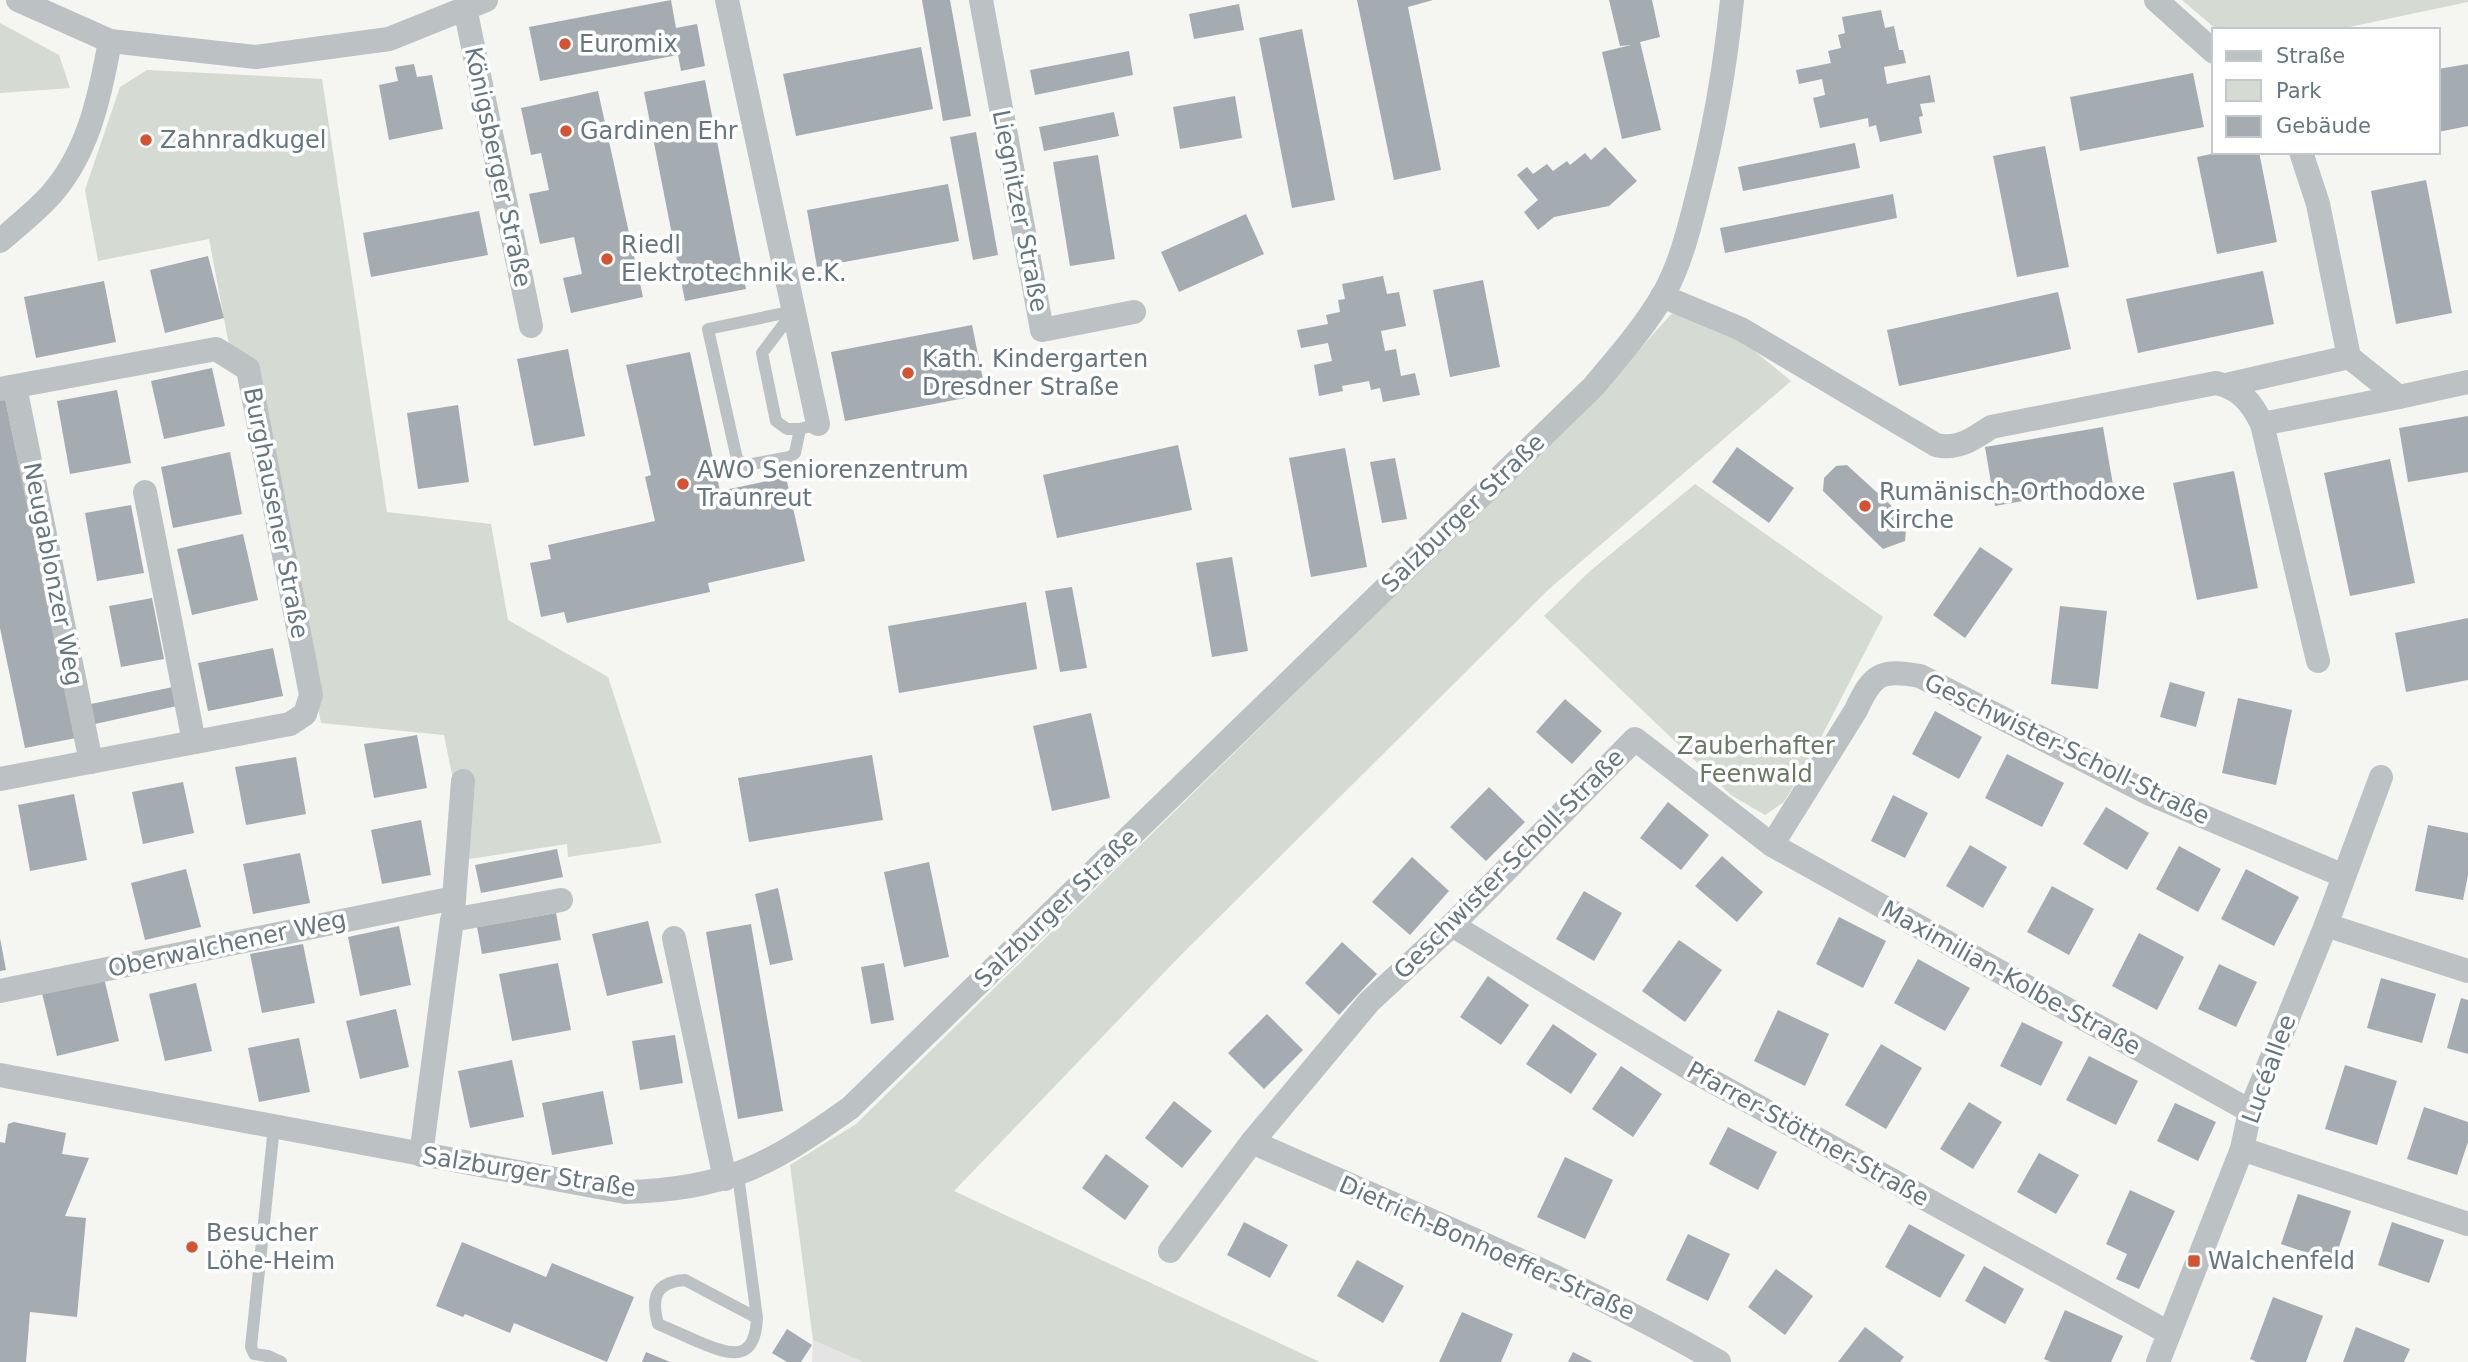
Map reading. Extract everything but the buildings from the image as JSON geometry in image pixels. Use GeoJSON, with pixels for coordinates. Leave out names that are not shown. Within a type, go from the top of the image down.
{"type":"FeatureCollection","features":[{"type":"Feature","properties":{"kind":"street"},"geometry":{"type":"LineString","coordinates":[[18,0],[110,41],[256,57],[389,38],[476,4]]}},
{"type":"Feature","properties":{"kind":"street"},"geometry":{"type":"LineString","coordinates":[[727,0],[794,311],[809,426]]}},
{"type":"Feature","properties":{"kind":"street","name":"Liegnitzer Straße"},"geometry":{"type":"LineString","coordinates":[[981,0],[1042,330],[1134,312]]}},
{"type":"Feature","properties":{"kind":"street","name":"Salzburger Straße"},"geometry":{"type":"LineString","coordinates":[[0,1074],[625,1192],[696,1187],[732,1177],[800,1144],[849,1108],[1594,386],[1628,345],[1662,296],[1685,241],[1713,134],[1726,64],[1732,0]]}},
{"type":"Feature","properties":{"kind":"street"},"geometry":{"type":"LineString","coordinates":[[2156,0],[2212,50]]}},
{"type":"Feature","properties":{"kind":"street","name":"Königsberger Straße"},"geometry":{"type":"LineString","coordinates":[[476,4],[531,326]]}},
{"type":"Feature","properties":{"kind":"street"},"geometry":{"type":"LineString","coordinates":[[0,241],[47,199],[71,166],[100,97],[110,41]]}},
{"type":"Feature","properties":{"kind":"street"},"geometry":{"type":"LineString","coordinates":[[2302,154],[2318,204],[2349,357],[2399,397]]}},
{"type":"Feature","properties":{"kind":"street"},"geometry":{"type":"LineString","coordinates":[[1662,296],[1741,329],[1936,445],[1945,447],[1955,447],[1991,428],[2216,383],[2226,385],[2242,394],[2253,405],[2262,424],[2318,661]]}},
{"type":"Feature","properties":{"kind":"street","name":"Burghausener Straße"},"geometry":{"type":"LineString","coordinates":[[0,779],[290,724],[305,714],[311,695],[248,369],[216,349],[8,388]]}},
{"type":"Feature","properties":{"kind":"street"},"geometry":{"type":"LineString","coordinates":[[2226,385],[2349,357]]}},
{"type":"Feature","properties":{"kind":"street"},"geometry":{"type":"LineString","coordinates":[[2262,424],[2468,382]]}},
{"type":"Feature","properties":{"kind":"street","name":"Neugablonzer Weg"},"geometry":{"type":"LineString","coordinates":[[8,388],[91,762]]}},
{"type":"Feature","properties":{"kind":"street"},"geometry":{"type":"LineString","coordinates":[[145,492],[194,742]]}},
{"type":"Feature","properties":{"kind":"street","name":"Geschwister-Scholl-Straße"},"geometry":{"type":"LineString","coordinates":[[1170,1251],[1252,1142],[1369,1002],[1452,925],[1635,740],[1772,845],[1866,690],[1879,676],[1896,672],[1920,677],[1942,686],[2150,794],[2344,876]]}},
{"type":"Feature","properties":{"kind":"street","name":"Lucéallee"},"geometry":{"type":"LineString","coordinates":[[2158,1362],[2242,1149],[2250,1111],[2326,925],[2381,776]]}},
{"type":"Feature","properties":{"kind":"street"},"geometry":{"type":"LineString","coordinates":[[421,1155],[453,909],[463,781]]}},
{"type":"Feature","properties":{"kind":"street","name":"Maximilian-Kolbe-Straße"},"geometry":{"type":"LineString","coordinates":[[1772,845],[2250,1111]]}},
{"type":"Feature","properties":{"kind":"street","name":"Oberwalchener Weg"},"geometry":{"type":"LineString","coordinates":[[0,990],[453,909],[561,900]]}},
{"type":"Feature","properties":{"kind":"street","name":"Pfarrer-Stöttner-Straße"},"geometry":{"type":"LineString","coordinates":[[1452,925],[1689,1069],[2169,1333]]}},
{"type":"Feature","properties":{"kind":"street"},"geometry":{"type":"LineString","coordinates":[[2326,925],[2468,971]]}},
{"type":"Feature","properties":{"kind":"street"},"geometry":{"type":"LineString","coordinates":[[674,938],[732,1177]]}},
{"type":"Feature","properties":{"kind":"street","name":"Dietrich-Bonhoeffer-Straße"},"geometry":{"type":"LineString","coordinates":[[1252,1142],[1584,1289],[1655,1325],[1718,1362]]}},
{"type":"Feature","properties":{"kind":"street"},"geometry":{"type":"LineString","coordinates":[[2242,1149],[2468,1224]]}},
{"type":"Feature","properties":{"kind":"lane"},"geometry":{"type":"LineString","coordinates":[[794,311],[708,329],[737,459],[746,466],[790,457],[795,453],[809,426]]}},
{"type":"Feature","properties":{"kind":"lane"},"geometry":{"type":"LineString","coordinates":[[794,311],[762,353],[776,421],[787,429],[809,426]]}},
{"type":"Feature","properties":{"kind":"lane"},"geometry":{"type":"LineString","coordinates":[[274,1127],[251,1347],[254,1354],[281,1362]]}},
{"type":"Feature","properties":{"kind":"lane"},"geometry":{"type":"LineString","coordinates":[[732,1177],[757,1318],[756,1333],[751,1345],[741,1352],[727,1354],[658,1324],[653,1308],[656,1296],[664,1285],[685,1280],[757,1318]]}},
{"type":"Feature","properties":{"kind":"shaded area"},"geometry":{"type":"Polygon","coordinates":[[[813,1340],[863,1362],[812,1362],[813,1340]]]}},
{"type":"Feature","properties":{"kind":"green space"},"geometry":{"type":"Polygon","coordinates":[[[2182,0],[2468,0],[2344,28],[2215,28],[2182,0]]]}},
{"type":"Feature","properties":{"kind":"green space"},"geometry":{"type":"Polygon","coordinates":[[[0,23],[59,55],[70,88],[0,93],[0,23]]]}},
{"type":"Feature","properties":{"kind":"green space"},"geometry":{"type":"Polygon","coordinates":[[[147,70],[322,79],[387,512],[491,524],[508,620],[608,677],[662,843],[568,857],[567,844],[469,859],[444,735],[321,723],[255,369],[229,345],[209,239],[98,261],[85,190],[120,87],[147,70]]]}},
{"type":"Feature","properties":{"kind":"green space"},"geometry":{"type":"Polygon","coordinates":[[[1672,313],[1736,336],[1791,381],[1548,590],[1179,957],[954,1191],[1320,1362],[863,1362],[813,1340],[790,1165],[856,1124],[1597,397],[1672,313]]]}},
{"type":"Feature","properties":{"kind":"green space","name":"Zauberhafter Feenwald"},"geometry":{"type":"Polygon","coordinates":[[[1695,484],[1883,617],[1814,751],[1784,802],[1765,815],[1731,795],[1544,616],[1589,572],[1695,484]]]}},
{"type":"Feature","properties":{"kind":"place","name":"Euromix"},"geometry":{"type":"Point","coordinates":[565,44]}},
{"type":"Feature","properties":{"kind":"place","name":"Gardinen Ehr"},"geometry":{"type":"Point","coordinates":[566,131]}},
{"type":"Feature","properties":{"kind":"place","name":"Zahnradkugel"},"geometry":{"type":"Point","coordinates":[146,140]}},
{"type":"Feature","properties":{"kind":"place","name":"Riedl Elektrotechnik e.K."},"geometry":{"type":"Point","coordinates":[607,259]}},
{"type":"Feature","properties":{"kind":"place","name":"Kath. Kindergarten Dresdner Straße"},"geometry":{"type":"Point","coordinates":[908,373]}},
{"type":"Feature","properties":{"kind":"place","name":"AWO Seniorenzentrum Traunreut"},"geometry":{"type":"Point","coordinates":[683,484]}},
{"type":"Feature","properties":{"kind":"place","name":"Rumänisch-Orthodoxe Kirche"},"geometry":{"type":"Point","coordinates":[1865,506]}},
{"type":"Feature","properties":{"kind":"place","name":"Besucher Löhe-Heim"},"geometry":{"type":"Point","coordinates":[192,1247]}},
{"type":"Feature","properties":{"kind":"place","name":"Walchenfeld"},"geometry":{"type":"Point","coordinates":[2194,1261]}}]}
